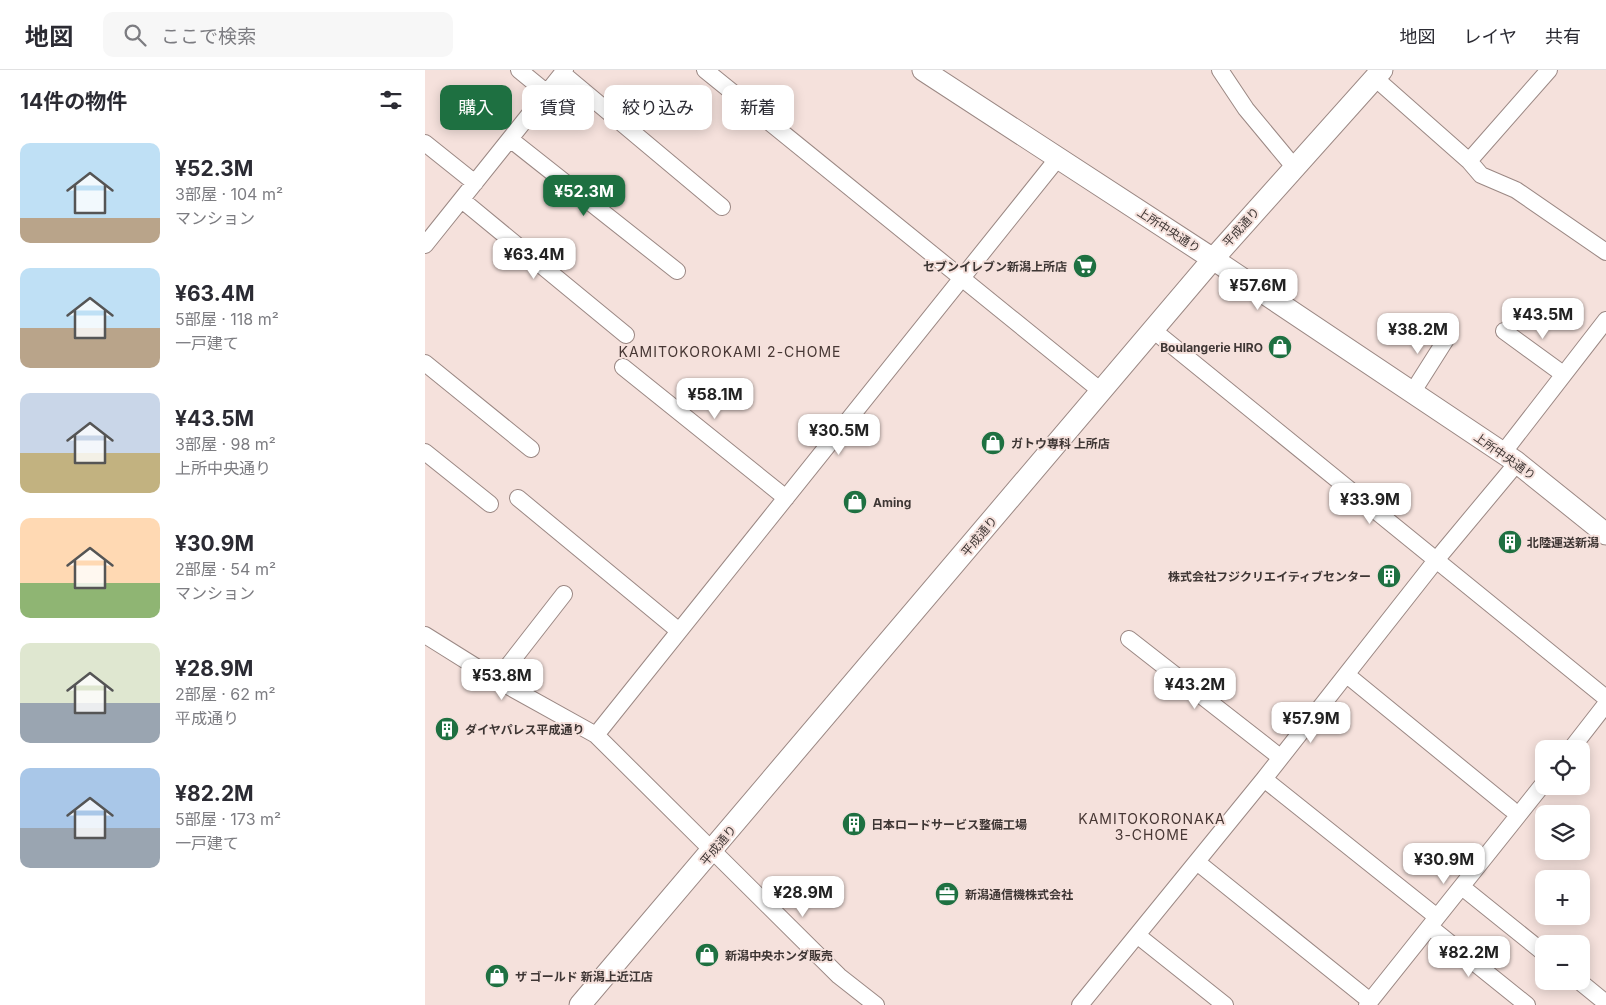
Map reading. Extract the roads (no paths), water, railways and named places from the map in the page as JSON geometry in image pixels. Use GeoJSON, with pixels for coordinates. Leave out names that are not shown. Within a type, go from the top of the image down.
{"type":"FeatureCollection","features":[{"type":"Feature","properties":{"kind":"street"},"geometry":{"type":"LineString","coordinates":[[519,70],[537,85]]}},
{"type":"Feature","properties":{"kind":"street"},"geometry":{"type":"LineString","coordinates":[[705,70],[1101,392]]}},
{"type":"Feature","properties":{"kind":"street","name":"上所中央通り"},"geometry":{"type":"LineString","coordinates":[[923,70],[1213,259],[1510,458],[1606,534]]}},
{"type":"Feature","properties":{"kind":"street"},"geometry":{"type":"LineString","coordinates":[[1220,70],[1245,109],[1295,168]]}},
{"type":"Feature","properties":{"kind":"street"},"geometry":{"type":"LineString","coordinates":[[1469,161],[1549,70]]}},
{"type":"Feature","properties":{"kind":"street"},"geometry":{"type":"LineString","coordinates":[[553,85],[564,72],[723,207]]}},
{"type":"Feature","properties":{"kind":"street"},"geometry":{"type":"LineString","coordinates":[[1379,74],[1469,161],[1481,175],[1516,190],[1598,244],[1606,252]]}},
{"type":"Feature","properties":{"kind":"street","name":"平成通り"},"geometry":{"type":"LineString","coordinates":[[580,1005],[1213,259],[1379,74]]}},
{"type":"Feature","properties":{"kind":"street"},"geometry":{"type":"LineString","coordinates":[[425,245],[522,124]]}},
{"type":"Feature","properties":{"kind":"street"},"geometry":{"type":"LineString","coordinates":[[510,139],[677,271]]}},
{"type":"Feature","properties":{"kind":"street"},"geometry":{"type":"LineString","coordinates":[[425,143],[475,183]]}},
{"type":"Feature","properties":{"kind":"street"},"geometry":{"type":"LineString","coordinates":[[596,735],[1058,158]]}},
{"type":"Feature","properties":{"kind":"street"},"geometry":{"type":"LineString","coordinates":[[462,200],[626,335]]}},
{"type":"Feature","properties":{"kind":"street"},"geometry":{"type":"LineString","coordinates":[[1080,1005],[1264,779],[1437,559],[1510,458],[1563,374],[1606,320]]}},
{"type":"Feature","properties":{"kind":"street"},"geometry":{"type":"LineString","coordinates":[[1153,330],[1606,698]]}},
{"type":"Feature","properties":{"kind":"street"},"geometry":{"type":"LineString","coordinates":[[1505,332],[1563,374]]}},
{"type":"Feature","properties":{"kind":"street"},"geometry":{"type":"LineString","coordinates":[[1412,393],[1450,333]]}},
{"type":"Feature","properties":{"kind":"street"},"geometry":{"type":"LineString","coordinates":[[425,363],[531,449]]}},
{"type":"Feature","properties":{"kind":"street"},"geometry":{"type":"LineString","coordinates":[[623,366],[786,498]]}},
{"type":"Feature","properties":{"kind":"street"},"geometry":{"type":"LineString","coordinates":[[425,452],[490,504]]}},
{"type":"Feature","properties":{"kind":"street"},"geometry":{"type":"LineString","coordinates":[[518,498],[679,631]]}},
{"type":"Feature","properties":{"kind":"street"},"geometry":{"type":"LineString","coordinates":[[497,680],[564,594]]}},
{"type":"Feature","properties":{"kind":"street"},"geometry":{"type":"LineString","coordinates":[[425,635],[497,680],[596,735],[839,976],[876,1005]]}},
{"type":"Feature","properties":{"kind":"street"},"geometry":{"type":"LineString","coordinates":[[1129,639],[1280,757]]}},
{"type":"Feature","properties":{"kind":"street"},"geometry":{"type":"LineString","coordinates":[[1347,674],[1511,809]]}},
{"type":"Feature","properties":{"kind":"street"},"geometry":{"type":"LineString","coordinates":[[1578,740],[1606,704]]}},
{"type":"Feature","properties":{"kind":"street"},"geometry":{"type":"LineString","coordinates":[[1264,779],[1434,922],[1527,1005]]}},
{"type":"Feature","properties":{"kind":"street"},"geometry":{"type":"LineString","coordinates":[[1197,862],[1369,1003],[1535,795]]}},
{"type":"Feature","properties":{"kind":"street"},"geometry":{"type":"LineString","coordinates":[[1463,887],[1535,946]]}},
{"type":"Feature","properties":{"kind":"street"},"geometry":{"type":"LineString","coordinates":[[1137,935],[1225,1005]]}},
{"type":"Feature","properties":{"kind":"street"},"geometry":{"type":"LineString","coordinates":[[1590,990],[1606,1003]]}},
{"type":"Feature","properties":{"kind":"place","name":"セブンイレブン新潟上所店"},"geometry":{"type":"Point","coordinates":[1085,266]}},
{"type":"Feature","properties":{"kind":"place","name":"Boulangerie HIRO"},"geometry":{"type":"Point","coordinates":[1280,347]}},
{"type":"Feature","properties":{"kind":"place","name":"ガトウ専科 上所店"},"geometry":{"type":"Point","coordinates":[993,443]}},
{"type":"Feature","properties":{"kind":"place","name":"Aming"},"geometry":{"type":"Point","coordinates":[855,502]}},
{"type":"Feature","properties":{"kind":"place","name":"北陸運送新潟"},"geometry":{"type":"Point","coordinates":[1510,542]}},
{"type":"Feature","properties":{"kind":"place","name":"株式会社フジクリエイティブセンター"},"geometry":{"type":"Point","coordinates":[1389,576]}},
{"type":"Feature","properties":{"kind":"place","name":"ダイヤパレス平成通り"},"geometry":{"type":"Point","coordinates":[447,729]}},
{"type":"Feature","properties":{"kind":"place","name":"日本ロードサービス整備工場"},"geometry":{"type":"Point","coordinates":[854,824]}},
{"type":"Feature","properties":{"kind":"place","name":"新潟通信機株式会社"},"geometry":{"type":"Point","coordinates":[947,894]}},
{"type":"Feature","properties":{"kind":"place","name":"新潟中央ホンダ販売"},"geometry":{"type":"Point","coordinates":[707,955]}},
{"type":"Feature","properties":{"kind":"place","name":"ザ ゴールド 新潟上近江店"},"geometry":{"type":"Point","coordinates":[497,976]}},
{"type":"Feature","properties":{"kind":"district","name":"KAMITOKOROKAMI 2-CHOME"},"geometry":{"type":"Point","coordinates":[730,351]}},
{"type":"Feature","properties":{"kind":"district","name":"KAMITOKORONAKA 3-CHOME"},"geometry":{"type":"Point","coordinates":[1152,826]}}]}
